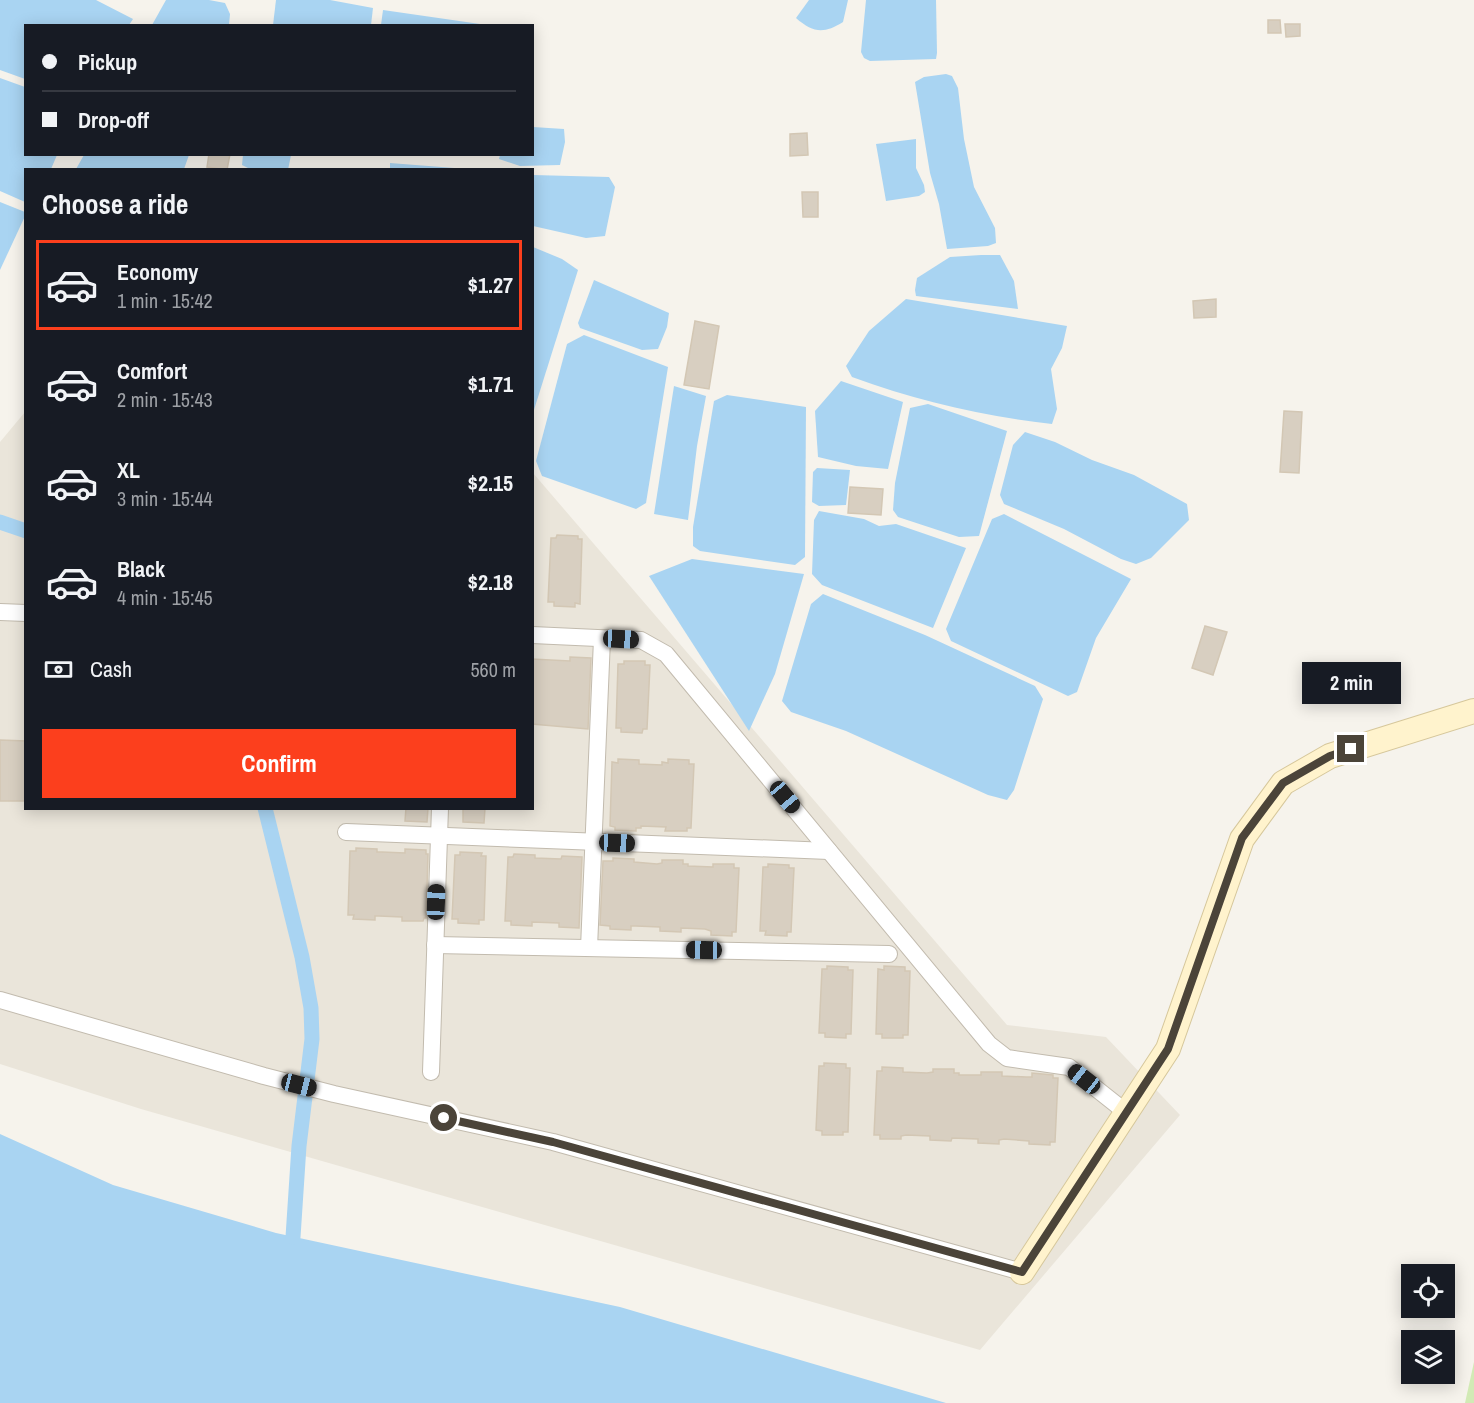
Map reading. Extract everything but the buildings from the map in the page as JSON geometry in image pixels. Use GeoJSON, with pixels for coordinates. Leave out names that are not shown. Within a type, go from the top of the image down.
{"type":"FeatureCollection","features":[{"type":"Feature","properties":{"kind":"main road"},"geometry":{"type":"LineString","coordinates":[[1022,1272],[1168,1049],[1242,838],[1283,783],[1330,756],[1474,711]]}},
{"type":"Feature","properties":{"kind":"street"},"geometry":{"type":"LineString","coordinates":[[0,612],[24,613]]}},
{"type":"Feature","properties":{"kind":"street"},"geometry":{"type":"LineString","coordinates":[[534,635],[641,640],[666,654],[989,1044],[1007,1058],[1069,1067],[1127,1113]]}},
{"type":"Feature","properties":{"kind":"street"},"geometry":{"type":"LineString","coordinates":[[589,948],[602,639]]}},
{"type":"Feature","properties":{"kind":"street"},"geometry":{"type":"LineString","coordinates":[[431,1072],[440,810]]}},
{"type":"Feature","properties":{"kind":"street"},"geometry":{"type":"LineString","coordinates":[[346,832],[830,851]]}},
{"type":"Feature","properties":{"kind":"street"},"geometry":{"type":"LineString","coordinates":[[435,945],[888,954]]}},
{"type":"Feature","properties":{"kind":"street"},"geometry":{"type":"LineString","coordinates":[[0,1000],[264,1076],[334,1094],[553,1142],[1022,1272]]}},
{"type":"Feature","properties":{"kind":"shaded area"},"geometry":{"type":"Polygon","coordinates":[[[24,413],[24,810],[534,810],[534,474],[1007,1025],[1106,1037],[1180,1115],[980,1350],[141,1109],[0,1064],[0,442],[24,413]]]}},
{"type":"Feature","properties":{"kind":"green space"},"geometry":{"type":"Polygon","coordinates":[[[1474,1362],[1474,1403],[1465,1403],[1474,1362]]]}},
{"type":"Feature","properties":{"kind":"water"},"geometry":{"type":"Polygon","coordinates":[[[0,0],[96,0],[133,19],[130,24],[24,24],[24,79],[0,70],[0,0]]]}},
{"type":"Feature","properties":{"kind":"water"},"geometry":{"type":"Polygon","coordinates":[[[166,0],[209,0],[225,3],[230,14],[229,24],[153,24],[166,0]]]}},
{"type":"Feature","properties":{"kind":"water"},"geometry":{"type":"Polygon","coordinates":[[[276,0],[330,0],[373,8],[371,24],[273,24],[276,0]]]}},
{"type":"Feature","properties":{"kind":"water"},"geometry":{"type":"Polygon","coordinates":[[[809,0],[848,0],[843,22],[824,30],[808,27],[796,18],[809,0]]]}},
{"type":"Feature","properties":{"kind":"water"},"geometry":{"type":"Polygon","coordinates":[[[866,0],[936,0],[936,59],[870,61],[864,58],[861,52],[866,0]]]}},
{"type":"Feature","properties":{"kind":"water"},"geometry":{"type":"Polygon","coordinates":[[[383,10],[480,24],[381,24],[383,10]]]}},
{"type":"Feature","properties":{"kind":"water"},"geometry":{"type":"Polygon","coordinates":[[[946,74],[952,76],[958,88],[964,139],[974,187],[995,228],[996,243],[988,246],[947,249],[939,204],[930,173],[915,82],[924,77],[946,74]]]}},
{"type":"Feature","properties":{"kind":"water"},"geometry":{"type":"Polygon","coordinates":[[[0,78],[24,87],[24,156],[57,156],[51,168],[24,168],[24,202],[0,191],[0,78]]]}},
{"type":"Feature","properties":{"kind":"water"},"geometry":{"type":"Polygon","coordinates":[[[534,127],[564,129],[565,142],[560,165],[520,166],[499,159],[500,156],[534,156],[534,127]]]}},
{"type":"Feature","properties":{"kind":"water"},"geometry":{"type":"Polygon","coordinates":[[[916,139],[916,168],[925,192],[919,196],[886,201],[876,144],[916,139]]]}},
{"type":"Feature","properties":{"kind":"water"},"geometry":{"type":"Polygon","coordinates":[[[83,156],[189,156],[184,168],[77,168],[83,156]]]}},
{"type":"Feature","properties":{"kind":"water"},"geometry":{"type":"Polygon","coordinates":[[[243,156],[291,156],[288,168],[248,168],[242,165],[243,156]]]}},
{"type":"Feature","properties":{"kind":"water"},"geometry":{"type":"Polygon","coordinates":[[[390,163],[454,168],[390,168],[390,163]]]}},
{"type":"Feature","properties":{"kind":"water"},"geometry":{"type":"Polygon","coordinates":[[[534,175],[609,177],[615,187],[605,236],[586,238],[534,226],[534,175]]]}},
{"type":"Feature","properties":{"kind":"water"},"geometry":{"type":"Polygon","coordinates":[[[0,202],[24,212],[24,218],[0,270],[0,202]]]}},
{"type":"Feature","properties":{"kind":"water"},"geometry":{"type":"Polygon","coordinates":[[[534,247],[562,259],[578,270],[534,410],[534,247]]]}},
{"type":"Feature","properties":{"kind":"water"},"geometry":{"type":"Polygon","coordinates":[[[1000,255],[1014,281],[1018,309],[916,296],[917,278],[950,257],[1000,255]]]}},
{"type":"Feature","properties":{"kind":"water"},"geometry":{"type":"Polygon","coordinates":[[[594,280],[669,313],[667,327],[658,349],[642,350],[580,328],[578,323],[594,280]]]}},
{"type":"Feature","properties":{"kind":"water"},"geometry":{"type":"Polygon","coordinates":[[[906,299],[1067,326],[1062,348],[1051,369],[1057,409],[1052,424],[1000,417],[951,406],[852,377],[846,366],[869,331],[906,299]]]}},
{"type":"Feature","properties":{"kind":"water"},"geometry":{"type":"Polygon","coordinates":[[[584,335],[668,367],[646,503],[636,509],[542,476],[536,461],[567,344],[584,335]]]}},
{"type":"Feature","properties":{"kind":"water"},"geometry":{"type":"Polygon","coordinates":[[[841,381],[903,402],[888,469],[856,466],[818,457],[815,411],[841,381]]]}},
{"type":"Feature","properties":{"kind":"water"},"geometry":{"type":"Polygon","coordinates":[[[674,386],[706,396],[688,520],[654,514],[674,386]]]}},
{"type":"Feature","properties":{"kind":"water"},"geometry":{"type":"Polygon","coordinates":[[[727,395],[806,407],[805,557],[795,565],[700,551],[693,546],[693,527],[714,401],[727,395]]]}},
{"type":"Feature","properties":{"kind":"water"},"geometry":{"type":"Polygon","coordinates":[[[928,404],[1007,431],[979,536],[959,537],[898,517],[893,510],[895,483],[910,408],[928,404]]]}},
{"type":"Feature","properties":{"kind":"water"},"geometry":{"type":"Polygon","coordinates":[[[1025,432],[1134,475],[1187,504],[1189,520],[1151,558],[1136,564],[1121,559],[1064,529],[1004,504],[1000,495],[1013,445],[1025,432]]]}},
{"type":"Feature","properties":{"kind":"water"},"geometry":{"type":"Polygon","coordinates":[[[817,468],[850,470],[846,505],[819,506],[812,502],[813,472],[817,468]]]}},
{"type":"Feature","properties":{"kind":"water"},"geometry":{"type":"Polygon","coordinates":[[[819,511],[864,519],[879,526],[896,524],[966,548],[933,628],[822,585],[812,574],[814,520],[819,511]]]}},
{"type":"Feature","properties":{"kind":"water"},"geometry":{"type":"Polygon","coordinates":[[[1004,514],[1131,579],[1096,638],[1077,692],[1068,696],[951,641],[946,629],[992,519],[1004,514]]]}},
{"type":"Feature","properties":{"kind":"water"},"geometry":{"type":"Polygon","coordinates":[[[692,559],[804,574],[775,674],[749,731],[649,576],[692,559]]]}},
{"type":"Feature","properties":{"kind":"water"},"geometry":{"type":"Polygon","coordinates":[[[823,594],[925,635],[1035,686],[1043,699],[1014,790],[1007,800],[988,795],[846,731],[791,712],[782,701],[811,604],[823,594]]]}},
{"type":"Feature","properties":{"kind":"water"},"geometry":{"type":"Polygon","coordinates":[[[0,1134],[113,1185],[276,1233],[620,1307],[946,1403],[0,1403],[0,1134]]]}},
{"type":"Feature","properties":{"kind":"waterway"},"geometry":{"type":"LineString","coordinates":[[0,522],[24,530]]}},
{"type":"Feature","properties":{"kind":"waterway"},"geometry":{"type":"LineString","coordinates":[[265,810],[302,957],[311,1008],[312,1039],[299,1146],[293,1237]]}},
{"type":"Feature","properties":{"kind":"route"},"geometry":{"type":"LineString","coordinates":[[444,1118],[553,1142],[1022,1272],[1168,1049],[1242,838],[1283,783],[1330,756],[1351,749]]}}]}
